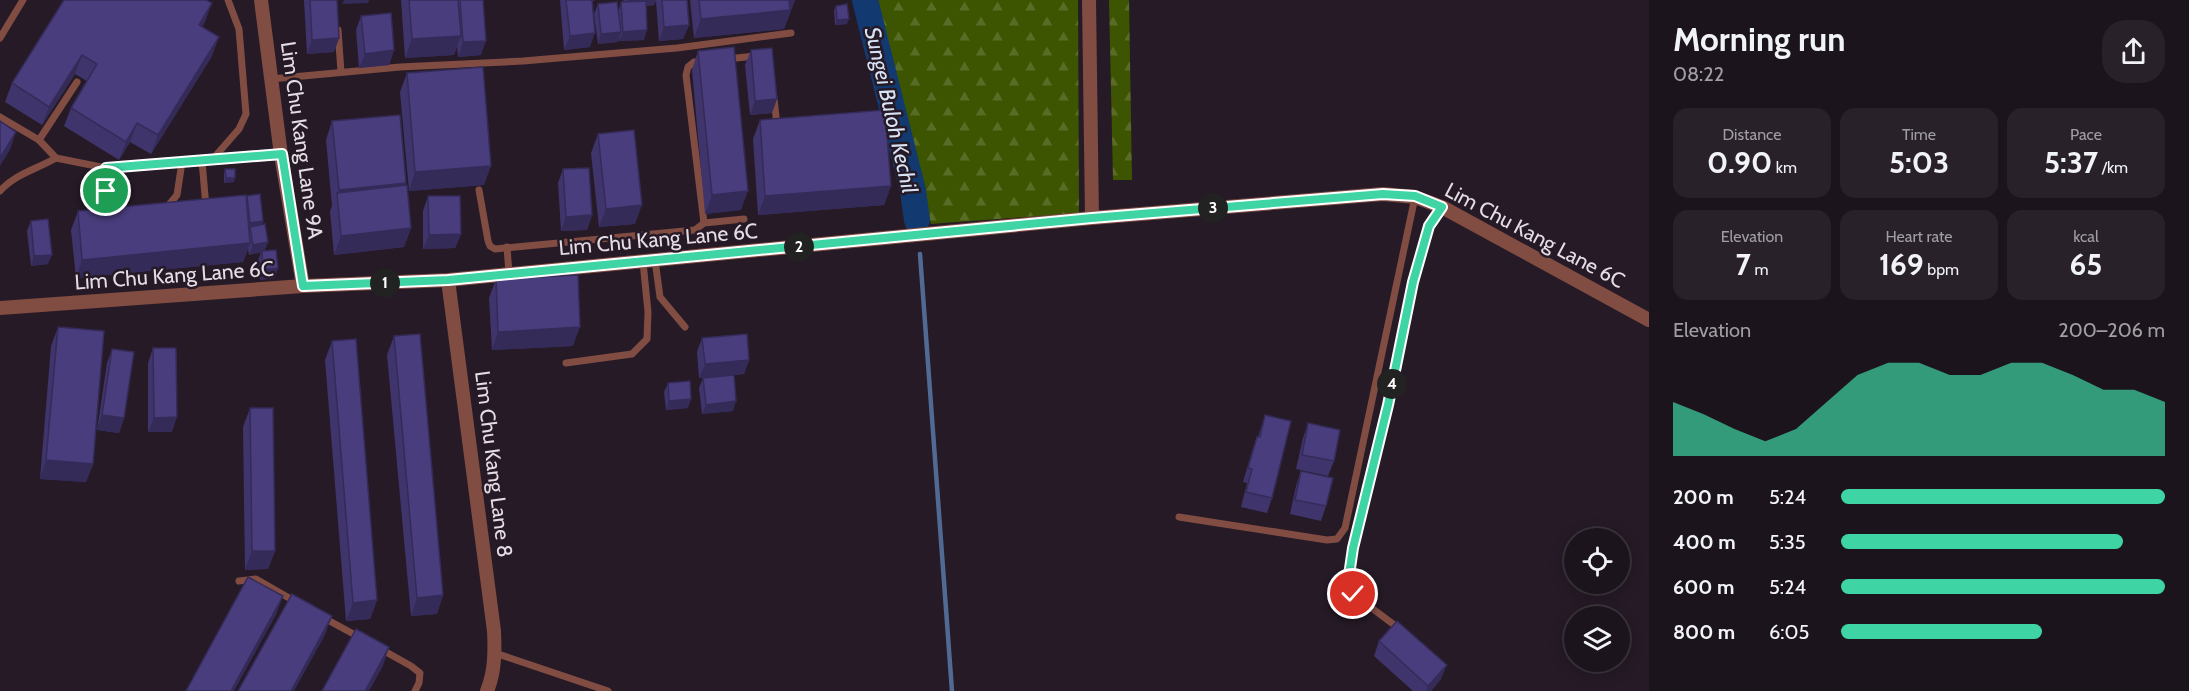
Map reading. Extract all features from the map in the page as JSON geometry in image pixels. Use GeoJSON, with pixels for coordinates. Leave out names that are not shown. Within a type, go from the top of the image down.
{"type":"FeatureCollection","features":[{"type":"Feature","properties":{"kind":"street","name":"Lim Chu Kang Lane 9A"},"geometry":{"type":"LineString","coordinates":[[261,0],[303,286]]}},
{"type":"Feature","properties":{"kind":"street"},"geometry":{"type":"LineString","coordinates":[[1089,0],[1092,218]]}},
{"type":"Feature","properties":{"kind":"street","name":"Lim Chu Kang Lane 6C"},"geometry":{"type":"LineString","coordinates":[[0,308],[303,286],[448,280],[1092,218],[1383,194],[1415,196],[1442,207],[1649,320]]}},
{"type":"Feature","properties":{"kind":"street","name":"Lim Chu Kang Lane 8"},"geometry":{"type":"LineString","coordinates":[[448,280],[494,631],[495,653],[492,680],[487,691]]}},
{"type":"Feature","properties":{"kind":"lane"},"geometry":{"type":"LineString","coordinates":[[0,38],[24,0]]}},
{"type":"Feature","properties":{"kind":"lane"},"geometry":{"type":"LineString","coordinates":[[211,161],[239,129],[246,114],[239,29],[228,0]]}},
{"type":"Feature","properties":{"kind":"lane"},"geometry":{"type":"LineString","coordinates":[[337,21],[341,72]]}},
{"type":"Feature","properties":{"kind":"lane"},"geometry":{"type":"LineString","coordinates":[[272,79],[677,48],[791,33]]}},
{"type":"Feature","properties":{"kind":"lane"},"geometry":{"type":"LineString","coordinates":[[715,60],[763,57]]}},
{"type":"Feature","properties":{"kind":"lane"},"geometry":{"type":"LineString","coordinates":[[704,223],[686,75],[688,67],[694,63],[705,62]]}},
{"type":"Feature","properties":{"kind":"lane"},"geometry":{"type":"LineString","coordinates":[[39,140],[76,82]]}},
{"type":"Feature","properties":{"kind":"lane"},"geometry":{"type":"LineString","coordinates":[[773,94],[777,126]]}},
{"type":"Feature","properties":{"kind":"lane"},"geometry":{"type":"LineString","coordinates":[[0,117],[39,140],[56,158],[106,168],[282,154]]}},
{"type":"Feature","properties":{"kind":"lane"},"geometry":{"type":"LineString","coordinates":[[0,191],[17,176],[35,170],[56,158]]}},
{"type":"Feature","properties":{"kind":"lane"},"geometry":{"type":"LineString","coordinates":[[202,161],[206,207]]}},
{"type":"Feature","properties":{"kind":"lane"},"geometry":{"type":"LineString","coordinates":[[156,210],[166,208],[177,195],[182,162]]}},
{"type":"Feature","properties":{"kind":"lane"},"geometry":{"type":"LineString","coordinates":[[106,168],[106,191],[111,204],[120,212],[128,212]]}},
{"type":"Feature","properties":{"kind":"lane"},"geometry":{"type":"LineString","coordinates":[[479,190],[490,246],[495,249],[695,230],[704,223],[744,219]]}},
{"type":"Feature","properties":{"kind":"lane"},"geometry":{"type":"LineString","coordinates":[[1179,517],[1327,540],[1337,539],[1345,528],[1415,196]]}},
{"type":"Feature","properties":{"kind":"lane"},"geometry":{"type":"LineString","coordinates":[[1393,624],[1353,594],[1348,582],[1353,548],[1388,405],[1413,282],[1429,226],[1442,207]]}},
{"type":"Feature","properties":{"kind":"lane"},"geometry":{"type":"LineString","coordinates":[[507,247],[510,274]]}},
{"type":"Feature","properties":{"kind":"lane"},"geometry":{"type":"LineString","coordinates":[[649,261],[660,297],[685,327]]}},
{"type":"Feature","properties":{"kind":"lane"},"geometry":{"type":"LineString","coordinates":[[566,363],[632,354],[647,339],[649,261]]}},
{"type":"Feature","properties":{"kind":"lane"},"geometry":{"type":"LineString","coordinates":[[239,580],[256,579],[308,608]]}},
{"type":"Feature","properties":{"kind":"lane"},"geometry":{"type":"LineString","coordinates":[[318,614],[411,666],[420,674],[420,683],[414,691]]}},
{"type":"Feature","properties":{"kind":"lane"},"geometry":{"type":"LineString","coordinates":[[495,653],[608,691]]}},
{"type":"Feature","properties":{"kind":"green space"},"geometry":{"type":"Polygon","coordinates":[[[875,0],[1078,0],[1079,213],[931,224],[875,0]]]}},
{"type":"Feature","properties":{"kind":"green space"},"geometry":{"type":"Polygon","coordinates":[[[1109,0],[1129,0],[1132,180],[1113,180],[1109,0]]]}},
{"type":"Feature","properties":{"kind":"building"},"geometry":{"type":"Polygon","coordinates":[[[64,0],[206,0],[212,3],[199,25],[219,37],[158,135],[137,123],[126,142],[71,108],[97,64],[82,55],[49,107],[12,83],[64,0]]]}},
{"type":"Feature","properties":{"kind":"building"},"geometry":{"type":"Polygon","coordinates":[[[310,0],[337,0],[339,38],[312,40],[310,0]]]}},
{"type":"Feature","properties":{"kind":"building"},"geometry":{"type":"Polygon","coordinates":[[[409,0],[458,0],[461,36],[412,39],[409,0]]]}},
{"type":"Feature","properties":{"kind":"building"},"geometry":{"type":"Polygon","coordinates":[[[460,0],[483,0],[486,41],[463,42],[460,0]]]}},
{"type":"Feature","properties":{"kind":"building"},"geometry":{"type":"Polygon","coordinates":[[[566,0],[592,0],[595,33],[570,36],[566,0]]]}},
{"type":"Feature","properties":{"kind":"building"},"geometry":{"type":"Polygon","coordinates":[[[662,0],[687,0],[689,25],[664,27],[662,0]]]}},
{"type":"Feature","properties":{"kind":"building"},"geometry":{"type":"Polygon","coordinates":[[[699,0],[789,0],[790,10],[701,19],[699,0]]]}},
{"type":"Feature","properties":{"kind":"building"},"geometry":{"type":"Polygon","coordinates":[[[646,1],[647,30],[623,32],[621,2],[646,1]]]}},
{"type":"Feature","properties":{"kind":"building"},"geometry":{"type":"Polygon","coordinates":[[[617,2],[621,32],[601,34],[598,4],[617,2]]]}},
{"type":"Feature","properties":{"kind":"building"},"geometry":{"type":"Polygon","coordinates":[[[847,4],[849,19],[837,20],[836,6],[847,4]]]}},
{"type":"Feature","properties":{"kind":"building"},"geometry":{"type":"Polygon","coordinates":[[[391,13],[394,50],[365,54],[361,16],[391,13]]]}},
{"type":"Feature","properties":{"kind":"building"},"geometry":{"type":"Polygon","coordinates":[[[734,47],[748,191],[712,195],[698,51],[734,47]]]}},
{"type":"Feature","properties":{"kind":"building"},"geometry":{"type":"Polygon","coordinates":[[[772,48],[777,99],[755,101],[751,50],[772,48]]]}},
{"type":"Feature","properties":{"kind":"building"},"geometry":{"type":"Polygon","coordinates":[[[483,67],[491,166],[415,172],[407,73],[483,67]]]}},
{"type":"Feature","properties":{"kind":"building"},"geometry":{"type":"Polygon","coordinates":[[[885,110],[891,186],[765,196],[760,120],[885,110]]]}},
{"type":"Feature","properties":{"kind":"building"},"geometry":{"type":"Polygon","coordinates":[[[400,115],[406,183],[339,190],[332,121],[400,115]]]}},
{"type":"Feature","properties":{"kind":"building"},"geometry":{"type":"Polygon","coordinates":[[[0,121],[16,132],[0,158],[0,121]]]}},
{"type":"Feature","properties":{"kind":"building"},"geometry":{"type":"Polygon","coordinates":[[[634,130],[642,205],[606,209],[598,134],[634,130]]]}},
{"type":"Feature","properties":{"kind":"building"},"geometry":{"type":"Polygon","coordinates":[[[589,168],[592,215],[566,217],[563,169],[589,168]]]}},
{"type":"Feature","properties":{"kind":"building"},"geometry":{"type":"Polygon","coordinates":[[[225,169],[235,169],[235,178],[226,178],[225,169]]]}},
{"type":"Feature","properties":{"kind":"building"},"geometry":{"type":"Polygon","coordinates":[[[407,185],[411,228],[341,236],[337,193],[407,185]]]}},
{"type":"Feature","properties":{"kind":"building"},"geometry":{"type":"Polygon","coordinates":[[[260,194],[263,221],[250,223],[247,196],[260,194]]]}},
{"type":"Feature","properties":{"kind":"building"},"geometry":{"type":"Polygon","coordinates":[[[246,195],[250,243],[82,260],[78,211],[246,195]]]}},
{"type":"Feature","properties":{"kind":"building"},"geometry":{"type":"Polygon","coordinates":[[[428,196],[460,196],[461,234],[429,235],[428,196]]]}},
{"type":"Feature","properties":{"kind":"building"},"geometry":{"type":"Polygon","coordinates":[[[48,219],[52,255],[34,256],[31,221],[48,219]]]}},
{"type":"Feature","properties":{"kind":"building"},"geometry":{"type":"Polygon","coordinates":[[[265,224],[268,242],[253,245],[250,227],[265,224]]]}},
{"type":"Feature","properties":{"kind":"building"},"geometry":{"type":"Polygon","coordinates":[[[276,250],[278,268],[263,270],[262,251],[276,250]]]}},
{"type":"Feature","properties":{"kind":"building"},"geometry":{"type":"Polygon","coordinates":[[[578,275],[580,327],[498,332],[496,279],[578,275]]]}},
{"type":"Feature","properties":{"kind":"building"},"geometry":{"type":"Polygon","coordinates":[[[58,327],[104,331],[93,464],[46,460],[58,327]]]}},
{"type":"Feature","properties":{"kind":"building"},"geometry":{"type":"Polygon","coordinates":[[[420,334],[443,595],[417,598],[394,336],[420,334]]]}},
{"type":"Feature","properties":{"kind":"building"},"geometry":{"type":"Polygon","coordinates":[[[747,334],[749,360],[705,364],[702,338],[747,334]]]}},
{"type":"Feature","properties":{"kind":"building"},"geometry":{"type":"Polygon","coordinates":[[[356,339],[377,600],[353,603],[332,341],[356,339]]]}},
{"type":"Feature","properties":{"kind":"building"},"geometry":{"type":"Polygon","coordinates":[[[153,348],[176,348],[177,417],[154,418],[153,348]]]}},
{"type":"Feature","properties":{"kind":"building"},"geometry":{"type":"Polygon","coordinates":[[[112,349],[134,352],[124,418],[102,415],[112,349]]]}},
{"type":"Feature","properties":{"kind":"building"},"geometry":{"type":"Polygon","coordinates":[[[734,375],[736,401],[706,405],[703,378],[734,375]]]}},
{"type":"Feature","properties":{"kind":"building"},"geometry":{"type":"Polygon","coordinates":[[[690,381],[691,399],[669,401],[668,383],[690,381]]]}},
{"type":"Feature","properties":{"kind":"building"},"geometry":{"type":"Polygon","coordinates":[[[250,408],[273,408],[275,551],[252,551],[250,408]]]}},
{"type":"Feature","properties":{"kind":"building"},"geometry":{"type":"Polygon","coordinates":[[[1265,415],[1291,421],[1272,498],[1246,492],[1252,469],[1248,468],[1257,437],[1260,437],[1265,415]]]}},
{"type":"Feature","properties":{"kind":"building"},"geometry":{"type":"Polygon","coordinates":[[[1308,423],[1340,430],[1334,461],[1302,455],[1308,423]]]}},
{"type":"Feature","properties":{"kind":"building"},"geometry":{"type":"Polygon","coordinates":[[[1301,471],[1333,478],[1326,506],[1295,500],[1301,471]]]}},
{"type":"Feature","properties":{"kind":"building"},"geometry":{"type":"Polygon","coordinates":[[[248,577],[283,596],[231,691],[186,691],[248,577]]]}},
{"type":"Feature","properties":{"kind":"building"},"geometry":{"type":"Polygon","coordinates":[[[292,594],[332,616],[291,691],[238,691],[292,594]]]}},
{"type":"Feature","properties":{"kind":"building"},"geometry":{"type":"Polygon","coordinates":[[[1397,621],[1447,665],[1428,686],[1379,641],[1397,621]]]}},
{"type":"Feature","properties":{"kind":"building"},"geometry":{"type":"Polygon","coordinates":[[[356,629],[389,647],[365,691],[322,691],[356,629]]]}},
{"type":"Feature","properties":{"kind":"waterway","name":"Sungei Buloh Kechil"},"geometry":{"type":"LineString","coordinates":[[865,0],[913,191],[917,220]]}},
{"type":"Feature","properties":{"kind":"waterway"},"geometry":{"type":"LineString","coordinates":[[920,254],[952,691]]}},
{"type":"Feature","properties":{"kind":"route"},"geometry":{"type":"LineString","coordinates":[[106,191],[106,168],[282,154],[303,286],[448,280],[1092,218],[1383,194],[1415,196],[1442,207],[1429,226],[1413,282],[1388,405],[1353,548],[1348,582],[1353,594]]}}]}
